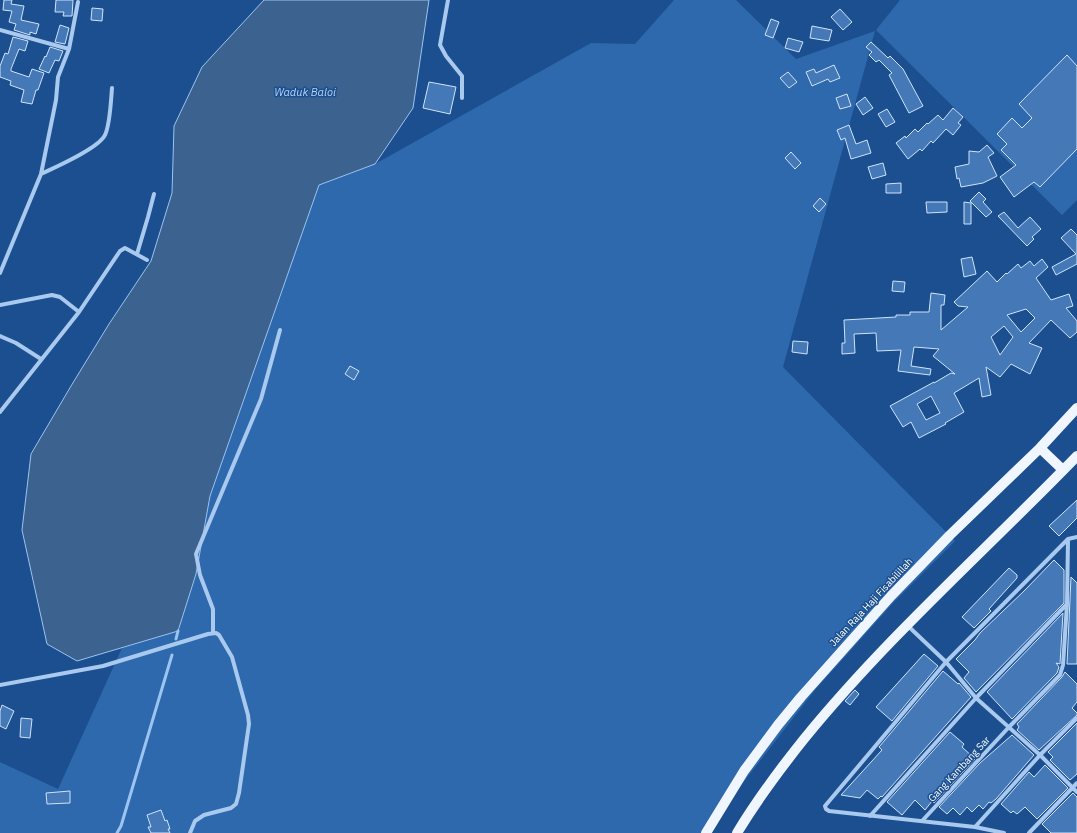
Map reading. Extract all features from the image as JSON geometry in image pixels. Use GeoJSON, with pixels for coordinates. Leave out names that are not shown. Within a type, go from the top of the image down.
{"type":"FeatureCollection","features":[{"type":"Feature","properties":{"kind":"main road","name":"Jalan Raja Haji Fisabilillah"},"geometry":{"type":"LineString","coordinates":[[706,833],[726,798],[744,771],[778,725],[806,691],[891,596],[950,535],[1040,448],[1077,408]]}},
{"type":"Feature","properties":{"kind":"main road"},"geometry":{"type":"LineString","coordinates":[[1040,448],[1064,470]]}},
{"type":"Feature","properties":{"kind":"main road"},"geometry":{"type":"LineString","coordinates":[[737,833],[773,780],[832,705],[906,624],[1077,456]]}},
{"type":"Feature","properties":{"kind":"street"},"geometry":{"type":"LineString","coordinates":[[448,0],[440,45],[446,56],[462,76],[462,98]]}},
{"type":"Feature","properties":{"kind":"street"},"geometry":{"type":"LineString","coordinates":[[0,273],[41,174],[56,100],[58,77],[69,49],[78,2]]}},
{"type":"Feature","properties":{"kind":"street"},"geometry":{"type":"LineString","coordinates":[[0,30],[69,49]]}},
{"type":"Feature","properties":{"kind":"street"},"geometry":{"type":"LineString","coordinates":[[41,174],[92,147],[103,138],[107,130],[112,88]]}},
{"type":"Feature","properties":{"kind":"street"},"geometry":{"type":"LineString","coordinates":[[137,254],[154,194]]}},
{"type":"Feature","properties":{"kind":"street"},"geometry":{"type":"LineString","coordinates":[[0,412],[78,312],[120,251],[125,248],[147,260]]}},
{"type":"Feature","properties":{"kind":"street"},"geometry":{"type":"LineString","coordinates":[[0,305],[52,295],[60,297],[78,312]]}},
{"type":"Feature","properties":{"kind":"street"},"geometry":{"type":"LineString","coordinates":[[213,633],[213,609],[200,575],[196,554],[261,399],[280,330]]}},
{"type":"Feature","properties":{"kind":"street"},"geometry":{"type":"LineString","coordinates":[[0,336],[16,343],[42,359]]}},
{"type":"Feature","properties":{"kind":"street"},"geometry":{"type":"LineString","coordinates":[[1004,833],[975,827],[829,811],[825,806],[946,662],[1068,539],[1077,537]]}},
{"type":"Feature","properties":{"kind":"street","name":"Gang Kambang Sar"},"geometry":{"type":"LineString","coordinates":[[922,821],[1009,727],[1060,675],[1063,665],[1067,604],[1068,539]]}},
{"type":"Feature","properties":{"kind":"street"},"geometry":{"type":"LineString","coordinates":[[870,816],[976,698],[1067,604]]}},
{"type":"Feature","properties":{"kind":"street"},"geometry":{"type":"LineString","coordinates":[[906,624],[946,662],[976,698],[1040,755],[1077,792]]}},
{"type":"Feature","properties":{"kind":"street"},"geometry":{"type":"LineString","coordinates":[[0,685],[103,666],[213,633],[219,635],[232,657],[246,705],[249,724],[239,793],[236,804],[231,808],[204,815],[195,820],[190,833]]}},
{"type":"Feature","properties":{"kind":"street"},"geometry":{"type":"LineString","coordinates":[[975,827],[1040,755],[1077,718]]}},
{"type":"Feature","properties":{"kind":"street"},"geometry":{"type":"LineString","coordinates":[[1029,833],[1077,783]]}},
{"type":"Feature","properties":{"kind":"shaded area"},"geometry":{"type":"Polygon","coordinates":[[[674,0],[736,0],[796,59],[875,31],[783,367],[955,541],[894,602],[815,690],[735,793],[710,833],[0,833],[0,762],[58,789],[122,648],[178,631],[196,574],[210,496],[319,185],[375,164],[591,43],[635,44],[674,0]]]}},
{"type":"Feature","properties":{"kind":"shaded area"},"geometry":{"type":"Polygon","coordinates":[[[900,0],[1077,0],[1077,200],[1062,215],[876,30],[900,0]]]}},
{"type":"Feature","properties":{"kind":"water","name":"Waduk Baloi"},"geometry":{"type":"Polygon","coordinates":[[[264,0],[429,0],[413,108],[375,164],[319,185],[210,496],[196,574],[178,631],[77,661],[47,644],[22,530],[31,454],[109,324],[151,261],[172,193],[174,126],[202,67],[264,0]]]}},
{"type":"Feature","properties":{"kind":"building"},"geometry":{"type":"Polygon","coordinates":[[[4,0],[12,0],[11,4],[24,6],[21,20],[39,24],[36,34],[30,32],[30,35],[14,30],[16,24],[9,22],[12,11],[3,10],[4,0]]]}},
{"type":"Feature","properties":{"kind":"building"},"geometry":{"type":"Polygon","coordinates":[[[56,0],[73,0],[72,16],[63,16],[64,12],[55,12],[56,0]]]}},
{"type":"Feature","properties":{"kind":"building"},"geometry":{"type":"Polygon","coordinates":[[[92,8],[103,9],[102,21],[91,20],[92,8]]]}},
{"type":"Feature","properties":{"kind":"building"},"geometry":{"type":"Polygon","coordinates":[[[840,9],[852,22],[843,30],[831,17],[840,9]]]}},
{"type":"Feature","properties":{"kind":"building"},"geometry":{"type":"Polygon","coordinates":[[[771,19],[779,22],[773,38],[765,35],[771,19]]]}},
{"type":"Feature","properties":{"kind":"building"},"geometry":{"type":"Polygon","coordinates":[[[60,25],[69,28],[65,44],[55,42],[60,25]]]}},
{"type":"Feature","properties":{"kind":"building"},"geometry":{"type":"Polygon","coordinates":[[[812,26],[832,30],[829,41],[810,38],[812,26]]]}},
{"type":"Feature","properties":{"kind":"building"},"geometry":{"type":"Polygon","coordinates":[[[13,37],[28,41],[25,51],[19,49],[11,71],[29,77],[32,69],[44,73],[38,90],[36,90],[32,104],[21,102],[24,90],[10,85],[11,81],[0,77],[0,66],[5,53],[8,54],[13,37]]]}},
{"type":"Feature","properties":{"kind":"building"},"geometry":{"type":"Polygon","coordinates":[[[788,38],[803,42],[799,52],[785,48],[788,38]]]}},
{"type":"Feature","properties":{"kind":"building"},"geometry":{"type":"Polygon","coordinates":[[[871,42],[888,58],[890,56],[903,69],[923,106],[909,113],[889,75],[892,73],[879,60],[876,62],[869,55],[872,52],[866,47],[871,42]]]}},
{"type":"Feature","properties":{"kind":"building"},"geometry":{"type":"Polygon","coordinates":[[[50,47],[63,51],[59,61],[55,60],[49,73],[39,69],[50,47]]]}},
{"type":"Feature","properties":{"kind":"building"},"geometry":{"type":"Polygon","coordinates":[[[1067,55],[1077,66],[1077,149],[1040,187],[1034,182],[1014,197],[1000,177],[1016,165],[1001,150],[1007,144],[997,134],[1012,118],[1022,128],[1032,118],[1019,104],[1067,55]]]}},
{"type":"Feature","properties":{"kind":"building"},"geometry":{"type":"Polygon","coordinates":[[[834,65],[840,78],[830,82],[828,79],[812,86],[806,72],[814,69],[816,73],[834,65]]]}},
{"type":"Feature","properties":{"kind":"building"},"geometry":{"type":"Polygon","coordinates":[[[788,72],[797,82],[789,88],[780,78],[788,72]]]}},
{"type":"Feature","properties":{"kind":"building"},"geometry":{"type":"Polygon","coordinates":[[[429,82],[456,87],[450,114],[423,108],[429,82]]]}},
{"type":"Feature","properties":{"kind":"building"},"geometry":{"type":"Polygon","coordinates":[[[847,94],[851,106],[840,109],[836,98],[847,94]]]}},
{"type":"Feature","properties":{"kind":"building"},"geometry":{"type":"Polygon","coordinates":[[[865,97],[873,108],[863,115],[856,104],[865,97]]]}},
{"type":"Feature","properties":{"kind":"building"},"geometry":{"type":"Polygon","coordinates":[[[953,108],[963,117],[958,123],[961,125],[953,135],[946,129],[933,143],[931,141],[922,151],[920,149],[908,159],[896,143],[905,136],[906,138],[915,129],[918,132],[938,115],[943,120],[953,108]]]}},
{"type":"Feature","properties":{"kind":"building"},"geometry":{"type":"Polygon","coordinates":[[[887,109],[895,122],[886,127],[878,114],[887,109]]]}},
{"type":"Feature","properties":{"kind":"building"},"geometry":{"type":"Polygon","coordinates":[[[849,125],[856,144],[867,140],[871,153],[851,159],[845,138],[841,140],[837,130],[849,125]]]}},
{"type":"Feature","properties":{"kind":"building"},"geometry":{"type":"Polygon","coordinates":[[[987,145],[994,153],[988,157],[997,176],[983,183],[961,187],[959,178],[957,179],[955,167],[969,164],[969,151],[979,152],[987,145]]]}},
{"type":"Feature","properties":{"kind":"building"},"geometry":{"type":"Polygon","coordinates":[[[791,152],[801,163],[795,169],[785,158],[791,152]]]}},
{"type":"Feature","properties":{"kind":"building"},"geometry":{"type":"Polygon","coordinates":[[[883,163],[886,175],[872,179],[868,167],[883,163]]]}},
{"type":"Feature","properties":{"kind":"building"},"geometry":{"type":"Polygon","coordinates":[[[901,183],[901,193],[886,193],[886,184],[901,183]]]}},
{"type":"Feature","properties":{"kind":"building"},"geometry":{"type":"Polygon","coordinates":[[[979,192],[986,199],[983,202],[992,212],[986,217],[970,201],[979,192]]]}},
{"type":"Feature","properties":{"kind":"building"},"geometry":{"type":"Polygon","coordinates":[[[820,198],[826,204],[819,212],[813,206],[820,198]]]}},
{"type":"Feature","properties":{"kind":"building"},"geometry":{"type":"Polygon","coordinates":[[[926,202],[947,202],[947,212],[927,213],[926,202]]]}},
{"type":"Feature","properties":{"kind":"building"},"geometry":{"type":"Polygon","coordinates":[[[964,202],[971,203],[971,224],[964,224],[964,202]]]}},
{"type":"Feature","properties":{"kind":"building"},"geometry":{"type":"Polygon","coordinates":[[[1004,212],[1018,228],[1030,217],[1041,229],[1032,237],[1034,239],[1027,246],[998,216],[1004,212]]]}},
{"type":"Feature","properties":{"kind":"building"},"geometry":{"type":"Polygon","coordinates":[[[1071,229],[1077,235],[1077,264],[1056,275],[1052,267],[1076,254],[1061,238],[1071,229]]]}},
{"type":"Feature","properties":{"kind":"building"},"geometry":{"type":"Polygon","coordinates":[[[972,257],[976,274],[964,277],[961,259],[972,257]]]}},
{"type":"Feature","properties":{"kind":"building"},"geometry":{"type":"Polygon","coordinates":[[[1042,259],[1048,267],[1036,278],[1051,300],[1069,294],[1073,306],[1066,308],[1077,321],[1077,332],[1070,338],[1051,320],[1029,343],[1042,348],[1030,374],[1011,364],[1000,377],[986,367],[991,395],[982,397],[979,378],[954,393],[964,412],[945,423],[946,424],[919,438],[911,422],[903,427],[890,406],[951,373],[955,374],[933,356],[939,349],[914,347],[911,366],[931,369],[930,375],[898,371],[901,350],[877,351],[876,333],[854,334],[855,353],[842,354],[842,343],[845,343],[844,320],[896,317],[896,315],[910,315],[910,312],[929,312],[931,293],[945,295],[944,305],[941,305],[941,330],[968,307],[958,306],[954,302],[987,271],[997,282],[1018,264],[1021,268],[1030,261],[1034,266],[1042,259]],[[1026,309],[1007,315],[1021,332],[1035,318],[1026,309]],[[1004,326],[991,337],[1000,355],[1013,337],[1004,326]],[[931,396],[917,404],[926,420],[940,413],[931,396]]]}},
{"type":"Feature","properties":{"kind":"building"},"geometry":{"type":"Polygon","coordinates":[[[893,281],[905,282],[904,292],[892,291],[893,281]]]}},
{"type":"Feature","properties":{"kind":"building"},"geometry":{"type":"Polygon","coordinates":[[[793,341],[808,342],[807,354],[792,352],[793,341]]]}},
{"type":"Feature","properties":{"kind":"building"},"geometry":{"type":"Polygon","coordinates":[[[350,366],[359,371],[354,380],[345,374],[350,366]]]}},
{"type":"Feature","properties":{"kind":"building"},"geometry":{"type":"Polygon","coordinates":[[[1077,500],[1077,518],[1059,536],[1049,526],[1077,500]]]}},
{"type":"Feature","properties":{"kind":"building"},"geometry":{"type":"Polygon","coordinates":[[[1054,560],[1064,570],[1064,603],[976,692],[964,678],[969,672],[956,659],[980,633],[1054,560]]]}},
{"type":"Feature","properties":{"kind":"building"},"geometry":{"type":"Polygon","coordinates":[[[1009,568],[1017,575],[1017,578],[989,609],[991,611],[974,628],[962,617],[1009,568]]]}},
{"type":"Feature","properties":{"kind":"building"},"geometry":{"type":"Polygon","coordinates":[[[1071,577],[1077,583],[1077,664],[1067,664],[1071,577]]]}},
{"type":"Feature","properties":{"kind":"building"},"geometry":{"type":"Polygon","coordinates":[[[1063,613],[1060,664],[1056,663],[1059,667],[1057,673],[1012,719],[987,692],[1063,613]]]}},
{"type":"Feature","properties":{"kind":"building"},"geometry":{"type":"Polygon","coordinates":[[[924,654],[938,666],[892,721],[876,707],[924,654]]]}},
{"type":"Feature","properties":{"kind":"building"},"geometry":{"type":"Polygon","coordinates":[[[943,671],[958,684],[959,683],[971,697],[882,797],[881,796],[878,799],[867,790],[860,798],[841,795],[882,750],[879,747],[943,671]]]}},
{"type":"Feature","properties":{"kind":"building"},"geometry":{"type":"Polygon","coordinates":[[[1065,672],[1077,684],[1077,702],[1072,708],[1077,715],[1039,750],[1017,730],[1019,727],[1017,724],[1065,672]]]}},
{"type":"Feature","properties":{"kind":"building"},"geometry":{"type":"Polygon","coordinates":[[[855,690],[859,694],[850,705],[845,701],[855,690]]]}},
{"type":"Feature","properties":{"kind":"building"},"geometry":{"type":"Polygon","coordinates":[[[2,705],[14,711],[6,729],[0,726],[0,711],[2,705]]]}},
{"type":"Feature","properties":{"kind":"building"},"geometry":{"type":"Polygon","coordinates":[[[21,718],[32,719],[30,738],[20,737],[21,718]]]}},
{"type":"Feature","properties":{"kind":"building"},"geometry":{"type":"Polygon","coordinates":[[[1077,723],[1077,774],[1070,780],[1050,760],[1053,757],[1048,752],[1077,723]]]}},
{"type":"Feature","properties":{"kind":"building"},"geometry":{"type":"Polygon","coordinates":[[[950,732],[964,744],[962,747],[975,759],[934,803],[932,801],[925,810],[915,800],[902,815],[887,802],[950,732]]]}},
{"type":"Feature","properties":{"kind":"building"},"geometry":{"type":"Polygon","coordinates":[[[1012,735],[1034,755],[996,799],[991,803],[989,802],[983,809],[979,805],[972,812],[967,807],[960,815],[953,808],[947,814],[939,807],[980,763],[1012,735]]]}},
{"type":"Feature","properties":{"kind":"building"},"geometry":{"type":"Polygon","coordinates":[[[1045,765],[1068,788],[1037,819],[1025,807],[1017,814],[1013,811],[1011,813],[1001,804],[1029,772],[1034,777],[1045,765]]]}},
{"type":"Feature","properties":{"kind":"building"},"geometry":{"type":"Polygon","coordinates":[[[70,791],[70,803],[47,804],[46,793],[70,791]]]}},
{"type":"Feature","properties":{"kind":"building"},"geometry":{"type":"Polygon","coordinates":[[[1073,793],[1077,797],[1077,833],[1051,833],[1042,824],[1073,793]]]}},
{"type":"Feature","properties":{"kind":"building"},"geometry":{"type":"Polygon","coordinates":[[[161,810],[165,821],[167,820],[170,833],[151,833],[148,827],[151,827],[147,815],[161,810]]]}},
{"type":"Feature","properties":{"kind":"waterway"},"geometry":{"type":"LineString","coordinates":[[176,639],[178,631]]}},
{"type":"Feature","properties":{"kind":"waterway"},"geometry":{"type":"LineString","coordinates":[[117,833],[121,826],[172,655]]}}]}
